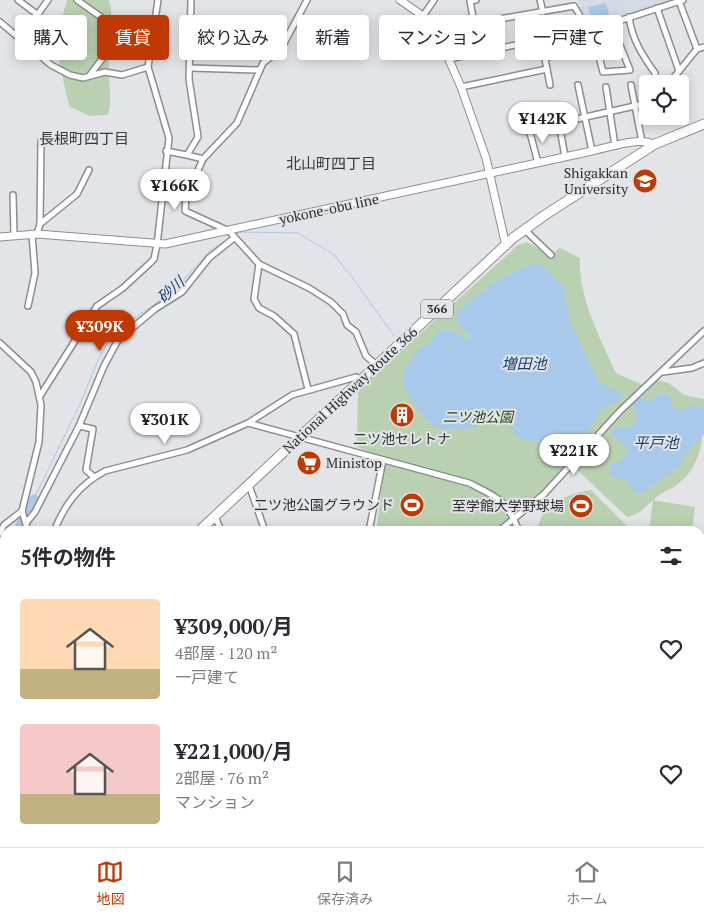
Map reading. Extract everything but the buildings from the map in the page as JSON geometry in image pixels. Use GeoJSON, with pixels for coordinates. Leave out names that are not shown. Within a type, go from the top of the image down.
{"type":"FeatureCollection","features":[{"type":"Feature","properties":{"kind":"highway","name":"National Highway Route 366"},"geometry":{"type":"LineString","coordinates":[[203,526],[525,230],[655,144],[704,124]]}},
{"type":"Feature","properties":{"kind":"main road"},"geometry":{"type":"LineString","coordinates":[[400,0],[422,15]]}},
{"type":"Feature","properties":{"kind":"main road"},"geometry":{"type":"LineString","coordinates":[[449,60],[479,133],[506,246]]}},
{"type":"Feature","properties":{"kind":"main road","name":"yokone-obu line"},"geometry":{"type":"LineString","coordinates":[[0,237],[34,234],[157,245],[229,231],[615,146],[642,142],[655,144]]}},
{"type":"Feature","properties":{"kind":"street"},"geometry":{"type":"LineString","coordinates":[[18,0],[38,15],[48,0]]}},
{"type":"Feature","properties":{"kind":"street"},"geometry":{"type":"LineString","coordinates":[[77,0],[122,32],[90,74]]}},
{"type":"Feature","properties":{"kind":"street"},"geometry":{"type":"LineString","coordinates":[[40,396],[96,306],[123,288],[154,259],[169,138],[148,67],[158,0]]}},
{"type":"Feature","properties":{"kind":"street"},"geometry":{"type":"LineString","coordinates":[[187,155],[198,137],[189,79],[191,0]]}},
{"type":"Feature","properties":{"kind":"street"},"geometry":{"type":"LineString","coordinates":[[307,0],[281,49],[263,63],[237,123],[202,159],[186,197],[185,211],[229,231],[258,264],[309,288],[331,302],[343,314],[348,325],[356,332],[366,356],[374,367]]}},
{"type":"Feature","properties":{"kind":"street"},"geometry":{"type":"LineString","coordinates":[[424,15],[434,0]]}},
{"type":"Feature","properties":{"kind":"street"},"geometry":{"type":"LineString","coordinates":[[473,15],[470,1],[476,0]]}},
{"type":"Feature","properties":{"kind":"street"},"geometry":{"type":"LineString","coordinates":[[540,0],[544,12]]}},
{"type":"Feature","properties":{"kind":"street"},"geometry":{"type":"LineString","coordinates":[[623,19],[681,1],[696,49]]}},
{"type":"Feature","properties":{"kind":"street"},"geometry":{"type":"LineString","coordinates":[[505,18],[574,6],[579,15]]}},
{"type":"Feature","properties":{"kind":"street"},"geometry":{"type":"LineString","coordinates":[[657,8],[679,72]]}},
{"type":"Feature","properties":{"kind":"street"},"geometry":{"type":"LineString","coordinates":[[629,17],[631,30],[642,55],[656,75]]}},
{"type":"Feature","properties":{"kind":"street"},"geometry":{"type":"LineString","coordinates":[[0,22],[15,33]]}},
{"type":"Feature","properties":{"kind":"street"},"geometry":{"type":"LineString","coordinates":[[618,44],[630,70],[603,72],[597,49],[618,44]]}},
{"type":"Feature","properties":{"kind":"street"},"geometry":{"type":"LineString","coordinates":[[676,75],[696,49],[704,47]]}},
{"type":"Feature","properties":{"kind":"street"},"geometry":{"type":"LineString","coordinates":[[45,60],[50,65],[70,75],[83,78],[90,74],[105,72],[122,75],[148,67]]}},
{"type":"Feature","properties":{"kind":"street"},"geometry":{"type":"LineString","coordinates":[[545,60],[550,85]]}},
{"type":"Feature","properties":{"kind":"street"},"geometry":{"type":"LineString","coordinates":[[190,68],[260,70]]}},
{"type":"Feature","properties":{"kind":"street"},"geometry":{"type":"LineString","coordinates":[[462,87],[547,69]]}},
{"type":"Feature","properties":{"kind":"street"},"geometry":{"type":"LineString","coordinates":[[578,85],[592,151]]}},
{"type":"Feature","properties":{"kind":"street"},"geometry":{"type":"LineString","coordinates":[[630,85],[642,142]]}},
{"type":"Feature","properties":{"kind":"street"},"geometry":{"type":"LineString","coordinates":[[606,87],[615,146]]}},
{"type":"Feature","properties":{"kind":"street"},"geometry":{"type":"LineString","coordinates":[[565,157],[559,123],[639,105]]}},
{"type":"Feature","properties":{"kind":"street"},"geometry":{"type":"LineString","coordinates":[[529,129],[538,163]]}},
{"type":"Feature","properties":{"kind":"street"},"geometry":{"type":"LineString","coordinates":[[40,224],[41,141]]}},
{"type":"Feature","properties":{"kind":"street"},"geometry":{"type":"LineString","coordinates":[[166,151],[202,159]]}},
{"type":"Feature","properties":{"kind":"street"},"geometry":{"type":"LineString","coordinates":[[28,306],[35,273],[34,234],[40,224],[77,194],[88,170]]}},
{"type":"Feature","properties":{"kind":"street"},"geometry":{"type":"LineString","coordinates":[[13,195],[14,235]]}},
{"type":"Feature","properties":{"kind":"street"},"geometry":{"type":"LineString","coordinates":[[525,230],[551,255]]}},
{"type":"Feature","properties":{"kind":"street"},"geometry":{"type":"LineString","coordinates":[[26,521],[35,512],[79,426],[104,366],[118,340],[155,310],[182,292],[210,258],[234,238]]}},
{"type":"Feature","properties":{"kind":"street"},"geometry":{"type":"LineString","coordinates":[[258,264],[254,299],[259,308],[274,316],[294,334],[308,389]]}},
{"type":"Feature","properties":{"kind":"street"},"geometry":{"type":"LineString","coordinates":[[505,526],[544,494],[620,411],[704,331]]}},
{"type":"Feature","properties":{"kind":"street"},"geometry":{"type":"LineString","coordinates":[[0,343],[28,368],[36,382],[40,396],[39,442],[22,512],[27,526]]}},
{"type":"Feature","properties":{"kind":"street"},"geometry":{"type":"LineString","coordinates":[[661,372],[692,368],[704,363]]}},
{"type":"Feature","properties":{"kind":"street"},"geometry":{"type":"LineString","coordinates":[[57,526],[73,494],[94,477],[114,468],[186,450],[248,423],[280,401],[308,389],[356,378],[362,379]]}},
{"type":"Feature","properties":{"kind":"street"},"geometry":{"type":"LineString","coordinates":[[248,423],[469,483],[499,498],[508,506],[516,526]]}},
{"type":"Feature","properties":{"kind":"street"},"geometry":{"type":"LineString","coordinates":[[79,426],[93,429],[86,470],[94,477]]}},
{"type":"Feature","properties":{"kind":"street"},"geometry":{"type":"LineString","coordinates":[[371,526],[383,460]]}},
{"type":"Feature","properties":{"kind":"street"},"geometry":{"type":"LineString","coordinates":[[248,484],[263,526]]}},
{"type":"Feature","properties":{"kind":"street"},"geometry":{"type":"LineString","coordinates":[[2,524],[22,512]]}},
{"type":"Feature","properties":{"kind":"street"},"geometry":{"type":"LineString","coordinates":[[215,515],[219,526]]}},
{"type":"Feature","properties":{"kind":"shaded area"},"geometry":{"type":"Polygon","coordinates":[[[578,0],[675,0],[623,17],[623,15],[583,15],[578,0]]]}},
{"type":"Feature","properties":{"kind":"green space"},"geometry":{"type":"Polygon","coordinates":[[[67,0],[109,0],[112,15],[97,15],[97,60],[109,60],[110,104],[108,115],[89,116],[69,106],[59,60],[87,60],[87,15],[63,15],[67,0]]]}},
{"type":"Feature","properties":{"kind":"green space","name":"二ツ池公園"},"geometry":{"type":"Polygon","coordinates":[[[527,242],[550,256],[560,248],[580,258],[580,273],[586,302],[597,332],[616,373],[643,385],[656,380],[669,383],[684,395],[704,399],[703,435],[698,457],[693,467],[678,484],[660,494],[640,512],[627,517],[573,466],[519,517],[514,515],[501,526],[377,526],[385,458],[357,447],[358,390],[518,245],[527,242]]]}},
{"type":"Feature","properties":{"kind":"green space","name":"至学館大学野球場"},"geometry":{"type":"Polygon","coordinates":[[[591,490],[627,526],[538,526],[544,514],[557,502],[582,491],[591,490]]]}},
{"type":"Feature","properties":{"kind":"green space"},"geometry":{"type":"Polygon","coordinates":[[[653,500],[695,507],[693,526],[650,526],[653,500]]]}},
{"type":"Feature","properties":{"kind":"water"},"geometry":{"type":"Polygon","coordinates":[[[606,3],[609,15],[590,15],[588,7],[606,3]]]}},
{"type":"Feature","properties":{"kind":"water","name":"増田池"},"geometry":{"type":"Polygon","coordinates":[[[539,263],[564,287],[570,322],[599,382],[623,394],[620,401],[604,408],[584,434],[570,441],[544,442],[520,439],[508,426],[499,422],[460,430],[442,429],[434,426],[419,411],[406,390],[403,377],[407,365],[422,346],[425,348],[440,330],[453,330],[465,340],[470,336],[458,324],[456,314],[475,297],[505,276],[539,263]]]}},
{"type":"Feature","properties":{"kind":"water","name":"平戸池"},"geometry":{"type":"Polygon","coordinates":[[[658,394],[669,394],[672,405],[677,410],[686,409],[692,405],[704,408],[704,434],[685,454],[680,466],[639,495],[634,492],[627,481],[610,476],[610,464],[621,462],[628,449],[611,434],[617,427],[628,428],[637,421],[633,401],[639,398],[651,402],[658,394]]]}},
{"type":"Feature","properties":{"kind":"waterway","name":"砂川"},"geometry":{"type":"LineString","coordinates":[[235,235],[241,232],[298,233],[333,254],[352,277],[394,336]]}},
{"type":"Feature","properties":{"kind":"waterway","name":"砂川"},"geometry":{"type":"LineString","coordinates":[[34,499],[80,404],[99,358],[111,337],[120,328],[171,293],[211,250],[232,237]]}},
{"type":"Feature","properties":{"kind":"waterway","name":"砂川"},"geometry":{"type":"LineString","coordinates":[[20,526],[34,499]]}},
{"type":"Feature","properties":{"kind":"place","name":"Shigakkan University"},"geometry":{"type":"Point","coordinates":[645,181]}},
{"type":"Feature","properties":{"kind":"place","name":"二ツ池セレトナ"},"geometry":{"type":"Point","coordinates":[402,415]}},
{"type":"Feature","properties":{"kind":"place","name":"Ministop"},"geometry":{"type":"Point","coordinates":[309,463]}},
{"type":"Feature","properties":{"kind":"place","name":"二ツ池公園グラウンド"},"geometry":{"type":"Point","coordinates":[412,505]}},
{"type":"Feature","properties":{"kind":"place","name":"至学館大学野球場"},"geometry":{"type":"Point","coordinates":[581,506]}},
{"type":"Feature","properties":{"kind":"district","name":"長根町四丁目"},"geometry":{"type":"Point","coordinates":[84,139]}},
{"type":"Feature","properties":{"kind":"district","name":"北山町四丁目"},"geometry":{"type":"Point","coordinates":[331,164]}}]}
